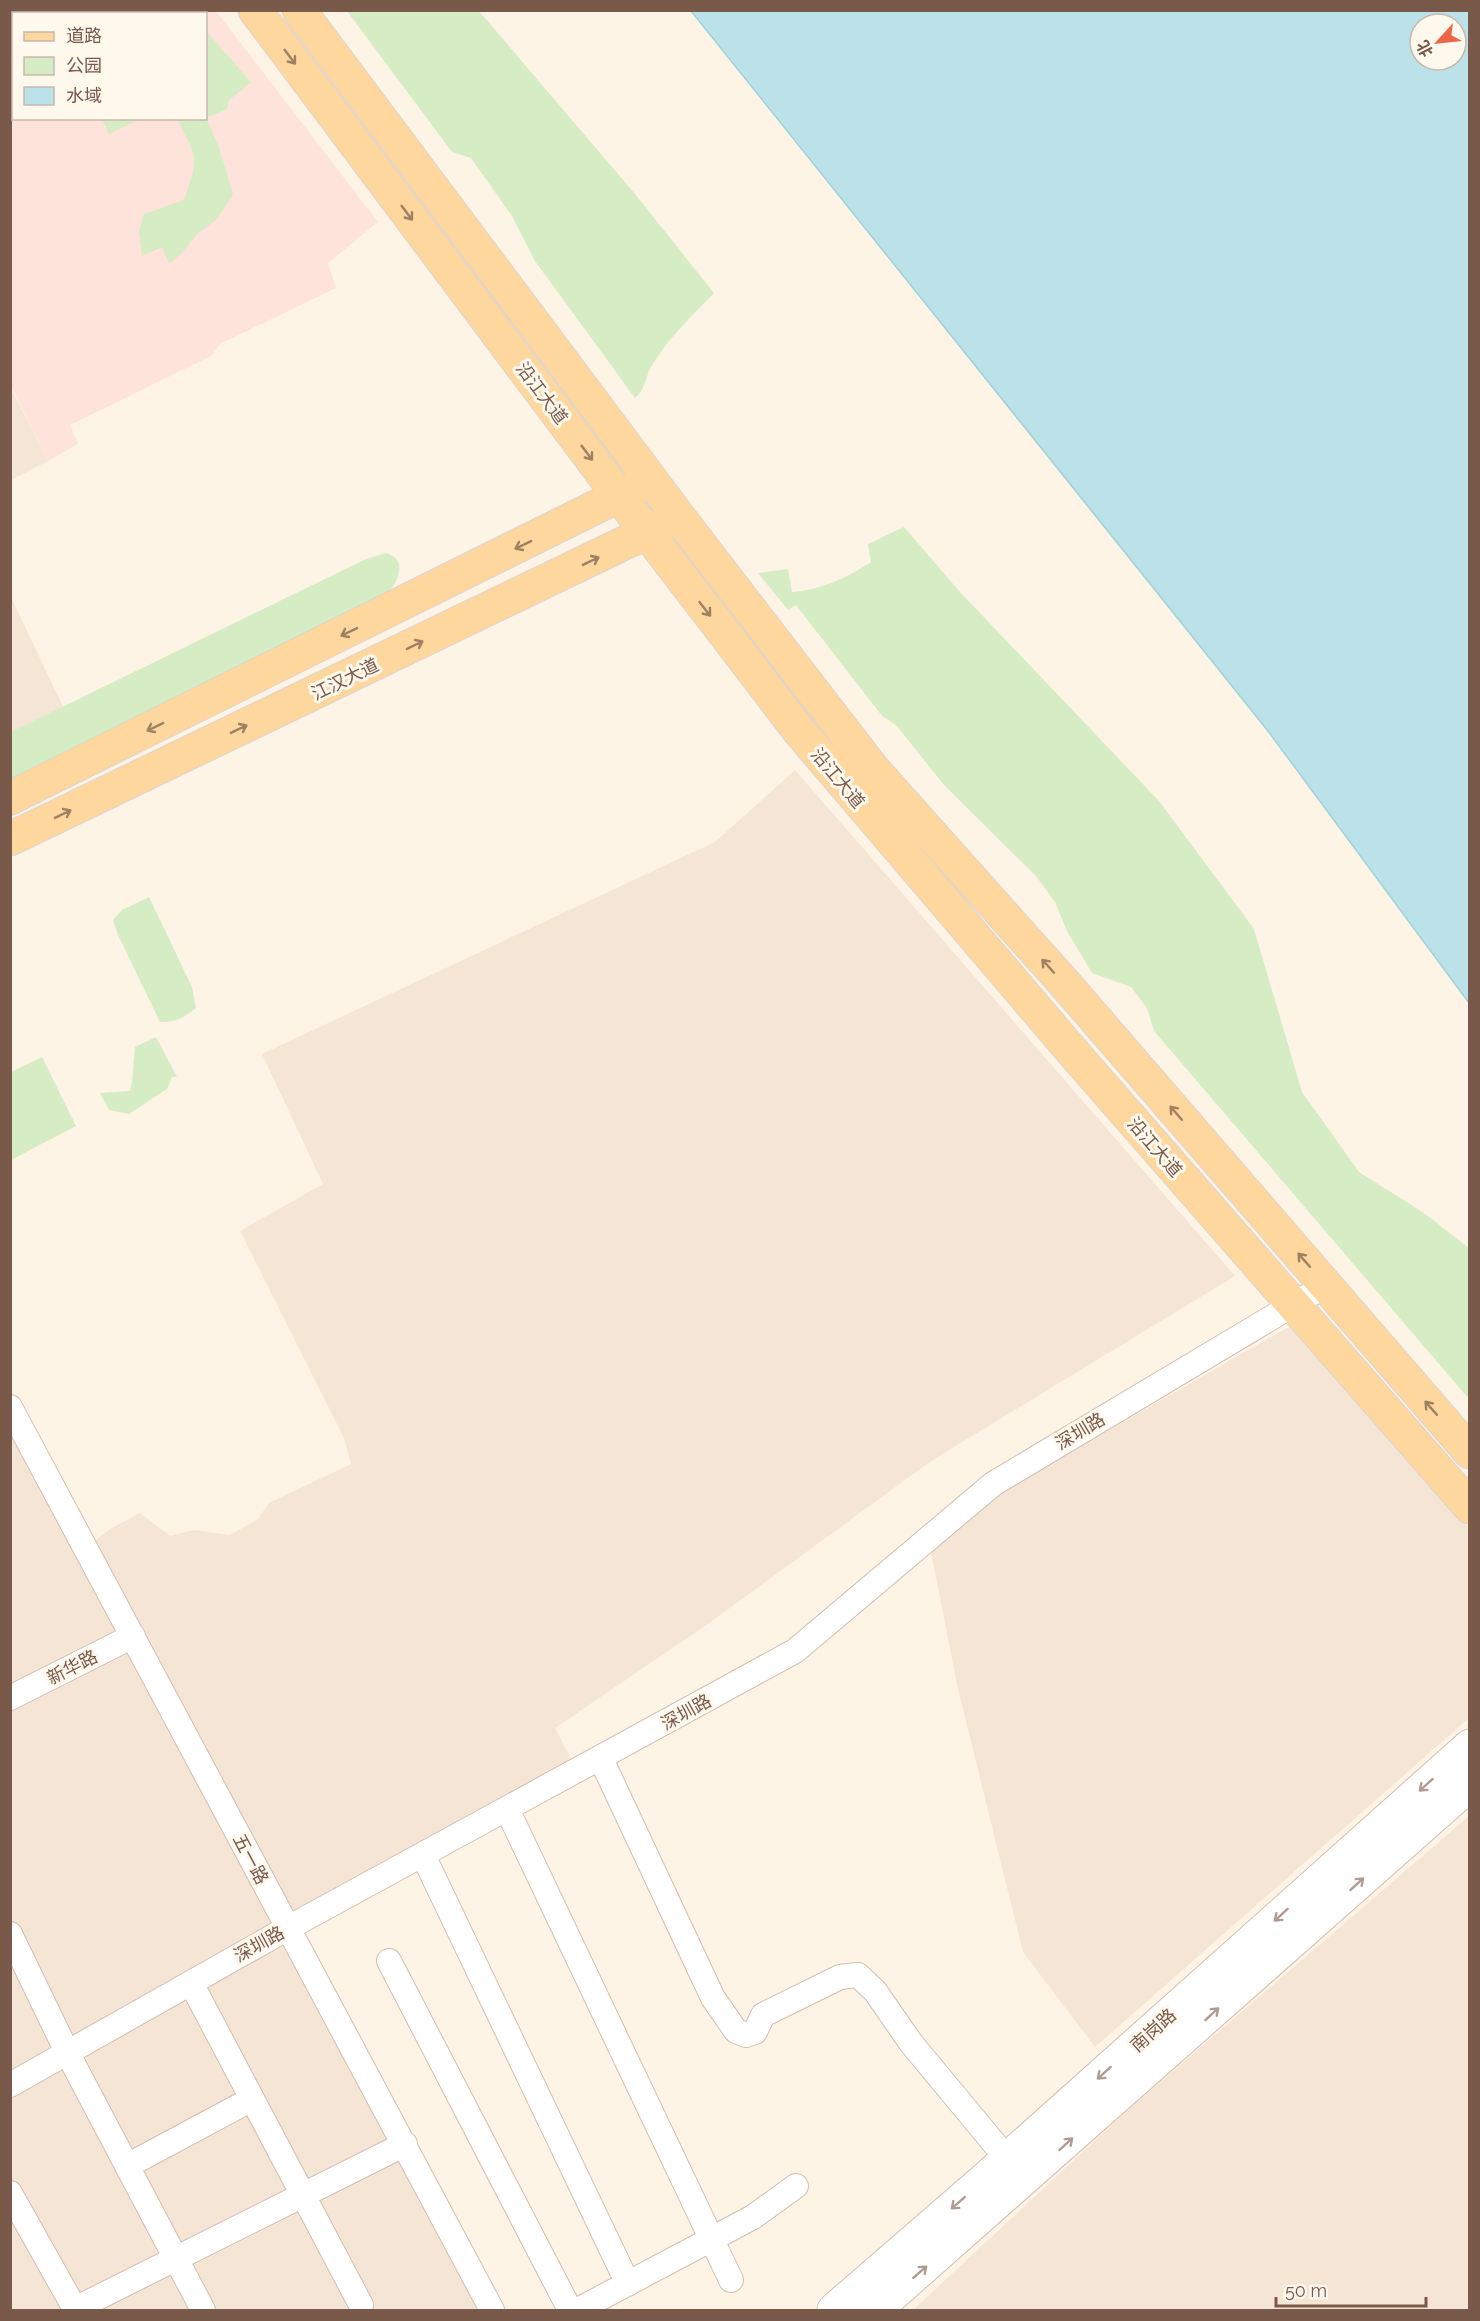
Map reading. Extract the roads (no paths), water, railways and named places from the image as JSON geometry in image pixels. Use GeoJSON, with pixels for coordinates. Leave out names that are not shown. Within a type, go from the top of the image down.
{"type":"FeatureCollection","features":[{"type":"Feature","properties":{"kind":"main road","name":"沿江大道"},"geometry":{"type":"LineString","coordinates":[[255,10],[648,534],[848,790],[1470,1507]]}},
{"type":"Feature","properties":{"kind":"main road","name":"沿江大道"},"geometry":{"type":"LineString","coordinates":[[298,10],[678,516],[872,768],[1065,984],[1470,1452]]}},
{"type":"Feature","properties":{"kind":"main road"},"geometry":{"type":"LineString","coordinates":[[10,798],[620,497],[650,479]]}},
{"type":"Feature","properties":{"kind":"main road","name":"江汉大道"},"geometry":{"type":"LineString","coordinates":[[10,839],[648,534],[678,516]]}},
{"type":"Feature","properties":{"kind":"main road","name":"南岗路"},"geometry":{"type":"LineString","coordinates":[[834,2310],[1008,2160],[1470,1746]]}},
{"type":"Feature","properties":{"kind":"main road","name":"南岗路"},"geometry":{"type":"LineString","coordinates":[[875,2310],[1470,1784]]}},
{"type":"Feature","properties":{"kind":"street","name":"深圳路"},"geometry":{"type":"LineString","coordinates":[[10,2085],[288,1928],[795,1651],[993,1484],[1326,1285]]}},
{"type":"Feature","properties":{"kind":"street","name":"五一路"},"geometry":{"type":"LineString","coordinates":[[10,1407],[492,2310]]}},
{"type":"Feature","properties":{"kind":"street","name":"新华路"},"geometry":{"type":"LineString","coordinates":[[10,1698],[133,1636]]}},
{"type":"Feature","properties":{"kind":"street"},"geometry":{"type":"LineString","coordinates":[[601,1759],[713,1998],[736,2031],[746,2035],[755,2032],[763,2015],[840,1977],[858,1975],[875,1990],[911,2043],[1008,2160]]}},
{"type":"Feature","properties":{"kind":"street"},"geometry":{"type":"LineString","coordinates":[[507,1809],[731,2280]]}},
{"type":"Feature","properties":{"kind":"street"},"geometry":{"type":"LineString","coordinates":[[423,1855],[627,2284]]}},
{"type":"Feature","properties":{"kind":"street"},"geometry":{"type":"LineString","coordinates":[[10,1934],[67,2052],[203,2310]]}},
{"type":"Feature","properties":{"kind":"street"},"geometry":{"type":"LineString","coordinates":[[389,1961],[570,2310]]}},
{"type":"Feature","properties":{"kind":"street"},"geometry":{"type":"LineString","coordinates":[[191,1983],[303,2196],[358,2309]]}},
{"type":"Feature","properties":{"kind":"street"},"geometry":{"type":"LineString","coordinates":[[127,2166],[252,2099]]}},
{"type":"Feature","properties":{"kind":"street"},"geometry":{"type":"LineString","coordinates":[[10,2193],[75,2309],[405,2144]]}},
{"type":"Feature","properties":{"kind":"street"},"geometry":{"type":"LineString","coordinates":[[579,2310],[753,2217],[796,2186]]}},
{"type":"Feature","properties":{"kind":"water"},"geometry":{"type":"Polygon","coordinates":[[[691,11],[1469,11],[1469,1003],[1268,731],[691,11]]]}}]}
